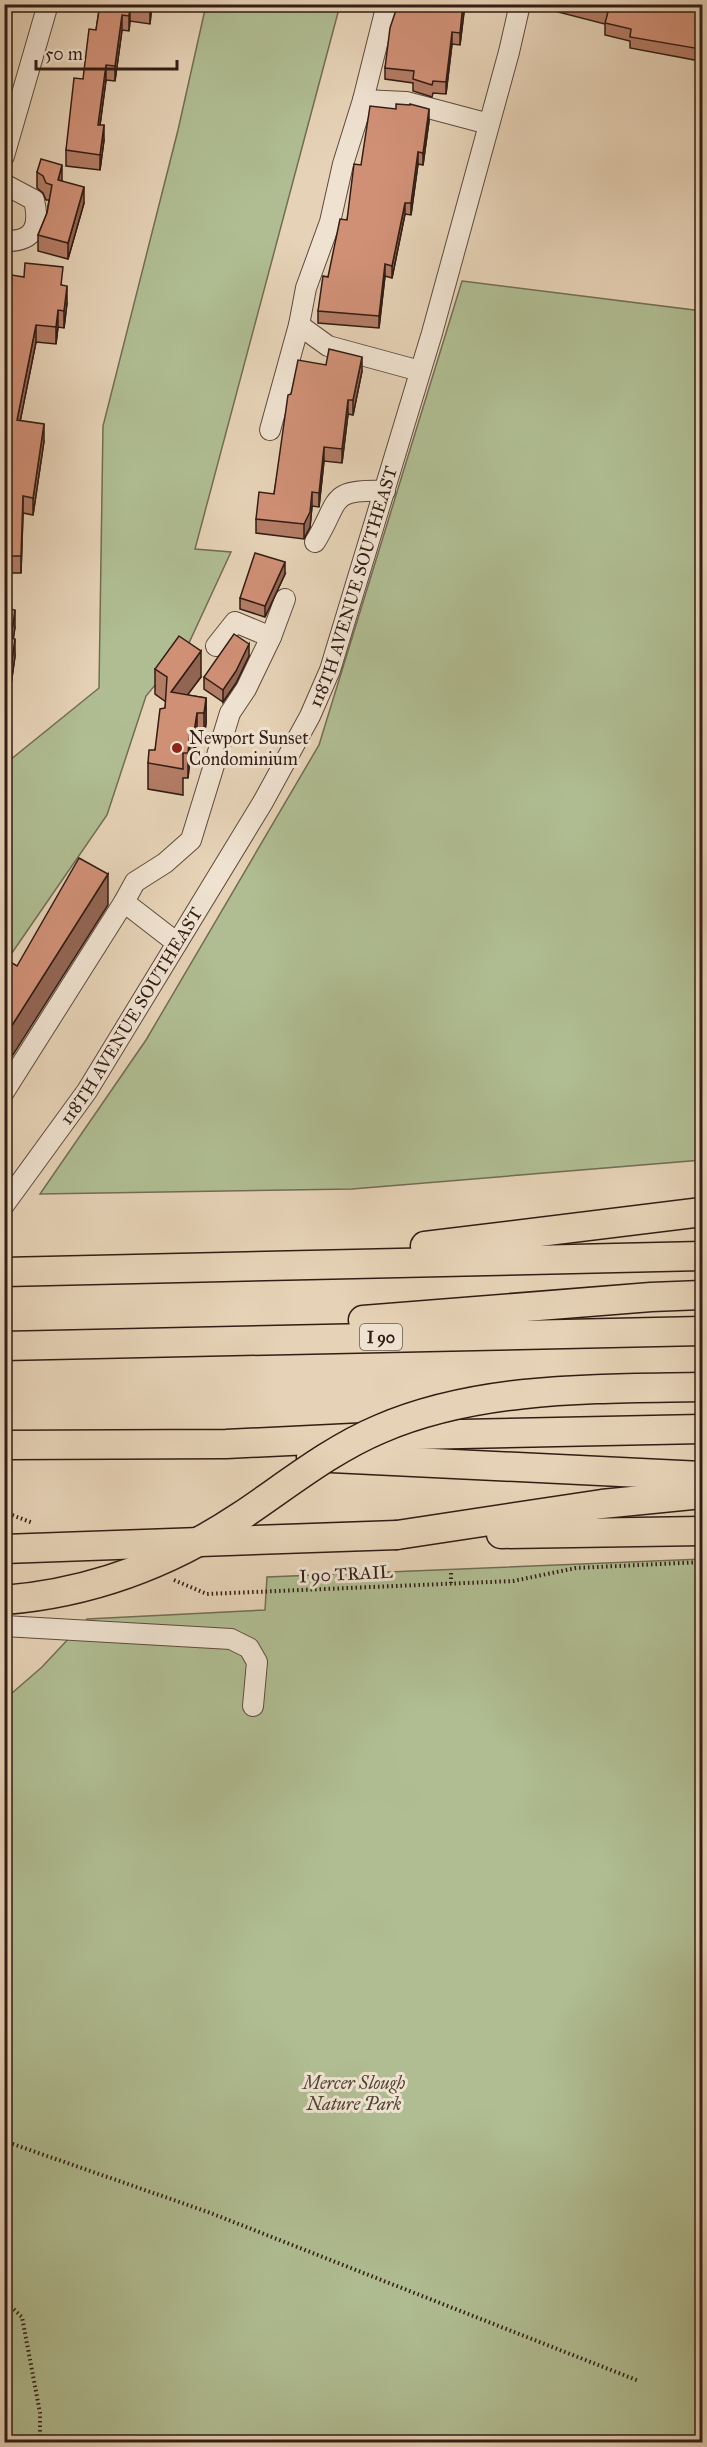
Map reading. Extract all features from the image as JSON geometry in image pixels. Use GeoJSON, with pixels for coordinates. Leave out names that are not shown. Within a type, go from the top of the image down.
{"type":"FeatureCollection","features":[{"type":"Feature","properties":{"kind":"highway"},"geometry":{"type":"LineString","coordinates":[[215,1268],[363,1254],[702,1212]]}},
{"type":"Feature","properties":{"kind":"highway"},"geometry":{"type":"LineString","coordinates":[[4,1272],[702,1256]]}},
{"type":"Feature","properties":{"kind":"highway"},"geometry":{"type":"LineString","coordinates":[[58,1344],[617,1299],[702,1295]]}},
{"type":"Feature","properties":{"kind":"highway","name":"I 90"},"geometry":{"type":"LineString","coordinates":[[4,1346],[702,1330]]}},
{"type":"Feature","properties":{"kind":"highway"},"geometry":{"type":"LineString","coordinates":[[4,1600],[68,1592],[156,1564],[213,1534],[340,1449],[379,1429],[429,1412],[475,1401],[532,1395],[702,1387]]}},
{"type":"Feature","properties":{"kind":"highway"},"geometry":{"type":"LineString","coordinates":[[4,1445],[226,1443],[413,1435],[702,1429]]}},
{"type":"Feature","properties":{"kind":"highway"},"geometry":{"type":"LineString","coordinates":[[226,1443],[292,1456],[702,1476]]}},
{"type":"Feature","properties":{"kind":"highway"},"geometry":{"type":"LineString","coordinates":[[397,1535],[602,1504],[702,1494]]}},
{"type":"Feature","properties":{"kind":"highway"},"geometry":{"type":"LineString","coordinates":[[4,1549],[397,1535],[702,1531]]}},
{"type":"Feature","properties":{"kind":"street"},"geometry":{"type":"LineString","coordinates":[[4,156],[48,4]]}},
{"type":"Feature","properties":{"kind":"street"},"geometry":{"type":"LineString","coordinates":[[270,430],[299,325],[306,288],[330,222],[343,164],[363,100],[387,4]]}},
{"type":"Feature","properties":{"kind":"street","name":"118TH AVENUE SOUTHEAST"},"geometry":{"type":"LineString","coordinates":[[8,1193],[87,1091],[263,802],[310,716],[330,670],[420,371],[520,4]]}},
{"type":"Feature","properties":{"kind":"street"},"geometry":{"type":"LineString","coordinates":[[363,100],[406,102],[489,124]]}},
{"type":"Feature","properties":{"kind":"street"},"geometry":{"type":"LineString","coordinates":[[4,184],[34,200],[38,218],[36,228],[29,236],[14,241],[4,241]]}},
{"type":"Feature","properties":{"kind":"street"},"geometry":{"type":"LineString","coordinates":[[299,325],[328,346],[420,371]]}},
{"type":"Feature","properties":{"kind":"street"},"geometry":{"type":"LineString","coordinates":[[315,542],[325,526],[332,504],[346,493],[364,490],[385,491]]}},
{"type":"Feature","properties":{"kind":"street"},"geometry":{"type":"LineString","coordinates":[[4,1092],[135,882],[165,863],[191,840],[230,713],[246,689],[271,637],[285,599]]}},
{"type":"Feature","properties":{"kind":"street"},"geometry":{"type":"LineString","coordinates":[[216,646],[235,622],[271,637]]}},
{"type":"Feature","properties":{"kind":"street"},"geometry":{"type":"LineString","coordinates":[[124,902],[177,942]]}},
{"type":"Feature","properties":{"kind":"street"},"geometry":{"type":"LineString","coordinates":[[4,1626],[231,1639],[249,1648],[257,1662],[253,1706]]}},
{"type":"Feature","properties":{"kind":"path"},"geometry":{"type":"LineString","coordinates":[[4,1230],[7,1236],[4,1241]]}},
{"type":"Feature","properties":{"kind":"path"},"geometry":{"type":"LineString","coordinates":[[4,1512],[36,1525]]}},
{"type":"Feature","properties":{"kind":"path","name":"I 90 TRAIL"},"geometry":{"type":"LineString","coordinates":[[164,1576],[207,1594],[513,1581],[576,1568],[702,1562]]}},
{"type":"Feature","properties":{"kind":"path"},"geometry":{"type":"LineString","coordinates":[[451,1573],[451,1583]]}},
{"type":"Feature","properties":{"kind":"path"},"geometry":{"type":"LineString","coordinates":[[4,2141],[208,2212],[639,2381]]}},
{"type":"Feature","properties":{"kind":"path"},"geometry":{"type":"LineString","coordinates":[[4,2300],[22,2317],[39,2413],[40,2442]]}},
{"type":"Feature","properties":{"kind":"green space"},"geometry":{"type":"Polygon","coordinates":[[[206,5],[340,5],[195,549],[231,552],[188,645],[146,696],[107,815],[5,963],[5,764],[99,688],[103,426],[178,130],[206,5]]]}},
{"type":"Feature","properties":{"kind":"green space"},"geometry":{"type":"Polygon","coordinates":[[[462,281],[702,311],[702,1160],[352,1189],[40,1194],[146,1040],[319,745],[462,281]]]}},
{"type":"Feature","properties":{"kind":"green space","name":"Mercer Slough Nature Park"},"geometry":{"type":"Polygon","coordinates":[[[702,1559],[702,2442],[5,2442],[4,1700],[42,1667],[87,1619],[265,1610],[267,1577],[702,1559]]]}},
{"type":"Feature","properties":{"kind":"building"},"geometry":{"type":"Polygon","coordinates":[[[100,4],[150,4],[150,9],[130,6],[129,16],[122,15],[115,66],[106,65],[98,125],[104,125],[100,155],[66,150],[74,78],[83,79],[89,29],[96,30],[100,4]]]}},
{"type":"Feature","properties":{"kind":"building"},"geometry":{"type":"Polygon","coordinates":[[[398,4],[463,4],[460,33],[452,32],[446,82],[433,81],[432,85],[413,79],[414,71],[385,68],[390,28],[398,4]]]}},
{"type":"Feature","properties":{"kind":"building"},"geometry":{"type":"Polygon","coordinates":[[[576,4],[702,4],[700,49],[630,37],[631,29],[605,23],[608,12],[576,4]]]}},
{"type":"Feature","properties":{"kind":"building"},"geometry":{"type":"Polygon","coordinates":[[[396,104],[410,104],[429,109],[423,153],[418,152],[411,203],[405,203],[392,266],[385,264],[379,316],[318,311],[323,276],[328,277],[340,219],[347,220],[354,164],[361,165],[370,106],[396,109],[396,104]]]}},
{"type":"Feature","properties":{"kind":"building"},"geometry":{"type":"Polygon","coordinates":[[[41,159],[62,165],[58,180],[84,187],[68,243],[38,235],[47,213],[52,185],[46,183],[43,176],[37,172],[41,159]]]}},
{"type":"Feature","properties":{"kind":"building"},"geometry":{"type":"Polygon","coordinates":[[[25,263],[63,267],[61,285],[67,286],[64,311],[58,310],[56,327],[36,325],[17,420],[44,424],[33,498],[23,496],[21,556],[11,556],[11,569],[4,568],[4,343],[9,322],[4,322],[4,306],[6,295],[10,295],[12,275],[24,277],[25,263]]]}},
{"type":"Feature","properties":{"kind":"building"},"geometry":{"type":"Polygon","coordinates":[[[329,349],[362,357],[353,400],[348,400],[342,449],[324,447],[319,493],[312,492],[310,512],[304,524],[256,519],[259,492],[274,494],[288,395],[291,394],[298,360],[326,365],[329,349]]]}},
{"type":"Feature","properties":{"kind":"building"},"geometry":{"type":"Polygon","coordinates":[[[255,553],[285,562],[265,606],[240,598],[255,553]]]}},
{"type":"Feature","properties":{"kind":"building"},"geometry":{"type":"Polygon","coordinates":[[[4,608],[15,610],[11,638],[15,639],[11,667],[4,666],[4,608]]]}},
{"type":"Feature","properties":{"kind":"building"},"geometry":{"type":"Polygon","coordinates":[[[234,634],[249,644],[236,671],[223,690],[204,677],[234,634]]]}},
{"type":"Feature","properties":{"kind":"building"},"geometry":{"type":"Polygon","coordinates":[[[179,636],[201,651],[171,692],[206,698],[204,713],[197,713],[194,732],[190,732],[188,753],[183,753],[183,769],[148,763],[149,750],[155,750],[160,709],[165,708],[167,677],[155,669],[179,636]]]}},
{"type":"Feature","properties":{"kind":"building"},"geometry":{"type":"Polygon","coordinates":[[[79,858],[108,874],[4,1038],[4,970],[9,961],[17,966],[79,858]]]}},
{"type":"Feature","properties":{"kind":"place","name":"Newport Sunset Condominium"},"geometry":{"type":"Point","coordinates":[177,748]}}]}
